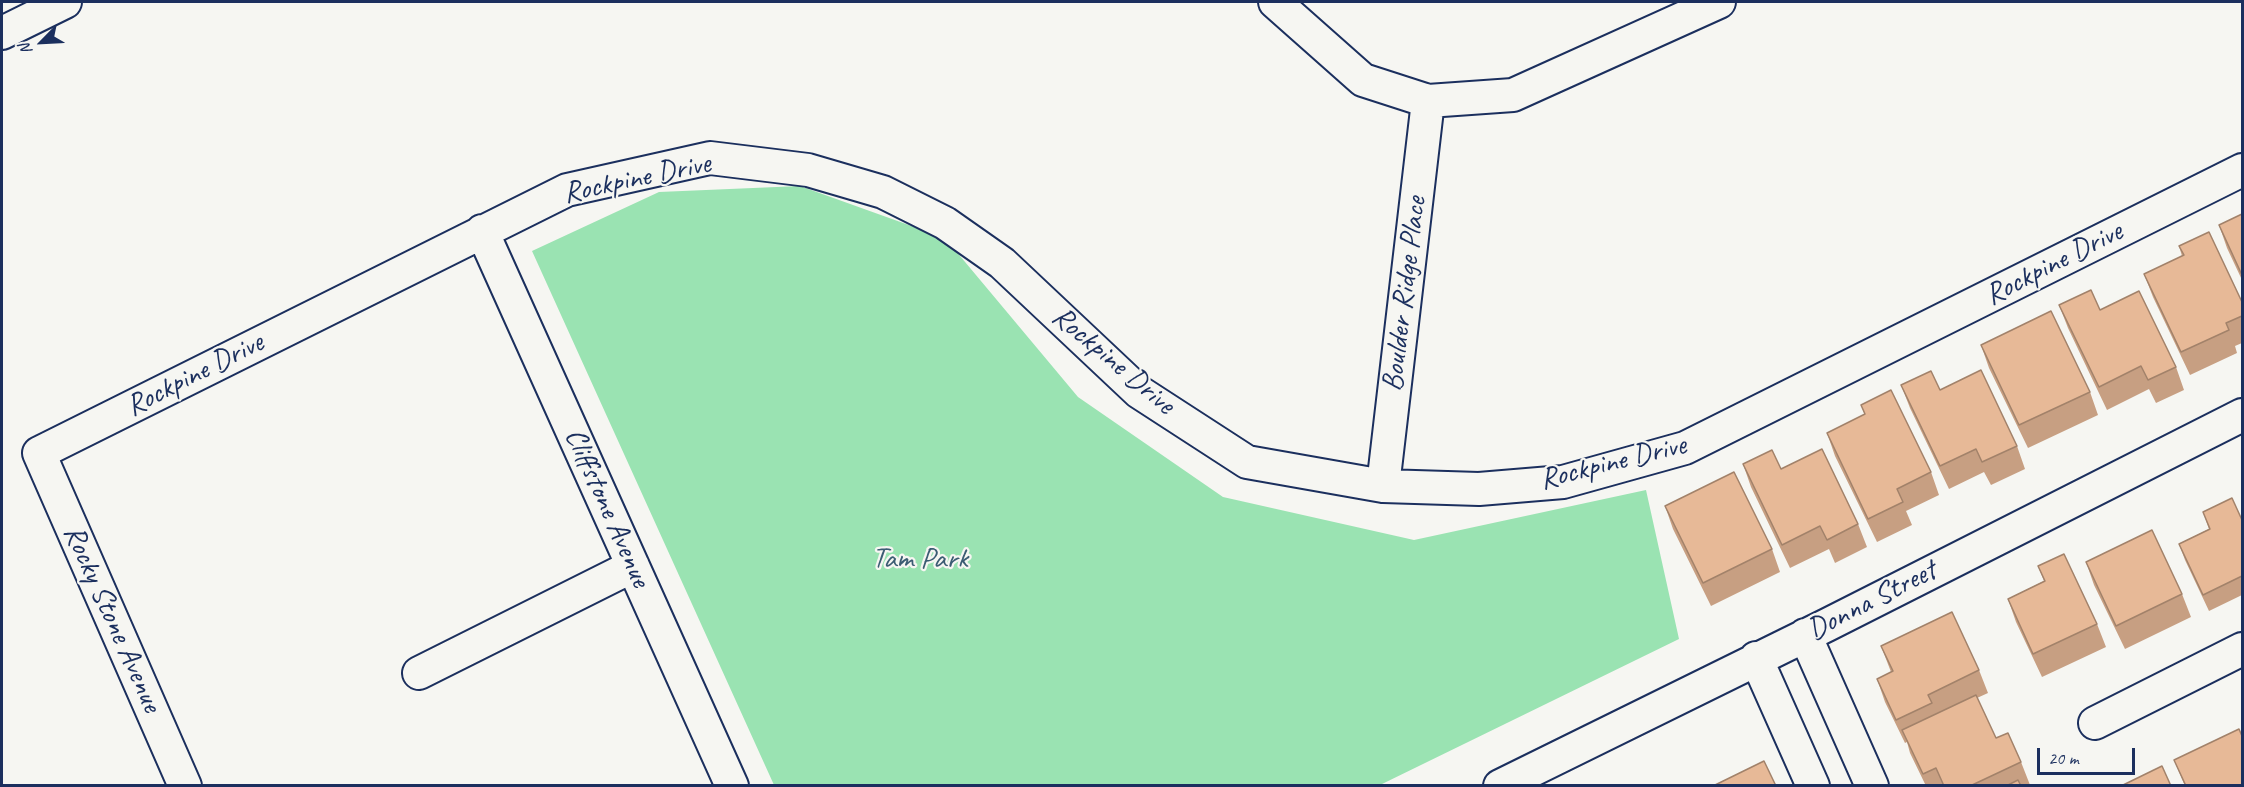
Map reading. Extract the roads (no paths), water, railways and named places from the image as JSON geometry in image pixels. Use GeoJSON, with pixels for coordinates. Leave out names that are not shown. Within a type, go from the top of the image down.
{"type":"FeatureCollection","features":[{"type":"Feature","properties":{"kind":"street"},"geometry":{"type":"LineString","coordinates":[[2,33],[65,2]]}},
{"type":"Feature","properties":{"kind":"street"},"geometry":{"type":"LineString","coordinates":[[1275,2],[1363,80],[1428,102],[1513,94],[1719,2]]}},
{"type":"Feature","properties":{"kind":"street","name":"Boulder Ridge Place"},"geometry":{"type":"LineString","coordinates":[[1383,486],[1428,102]]}},
{"type":"Feature","properties":{"kind":"street","name":"Rockpine Drive"},"geometry":{"type":"LineString","coordinates":[[39,453],[567,190],[710,158],[808,170],[883,192],[945,223],[1002,263],[1139,392],[1247,462],[1383,486],[1479,489],[1563,482],[1686,447],[2242,170]]}},
{"type":"Feature","properties":{"kind":"street","name":"Cliffstone Avenue"},"geometry":{"type":"LineString","coordinates":[[482,231],[732,786]]}},
{"type":"Feature","properties":{"kind":"street","name":"Donna Street"},"geometry":{"type":"LineString","coordinates":[[1500,786],[2242,415]]}},
{"type":"Feature","properties":{"kind":"street","name":"Rocky Stone Avenue"},"geometry":{"type":"LineString","coordinates":[[39,453],[185,786]]}},
{"type":"Feature","properties":{"kind":"street"},"geometry":{"type":"LineString","coordinates":[[419,673],[633,566]]}},
{"type":"Feature","properties":{"kind":"street"},"geometry":{"type":"LineString","coordinates":[[1805,635],[1872,786]]}},
{"type":"Feature","properties":{"kind":"street"},"geometry":{"type":"LineString","coordinates":[[2095,723],[2242,649]]}},
{"type":"Feature","properties":{"kind":"street"},"geometry":{"type":"LineString","coordinates":[[1756,658],[1813,786]]}},
{"type":"Feature","properties":{"kind":"park label","name":"Tam Park"},"geometry":{"type":"Point","coordinates":[920,559]}}]}
